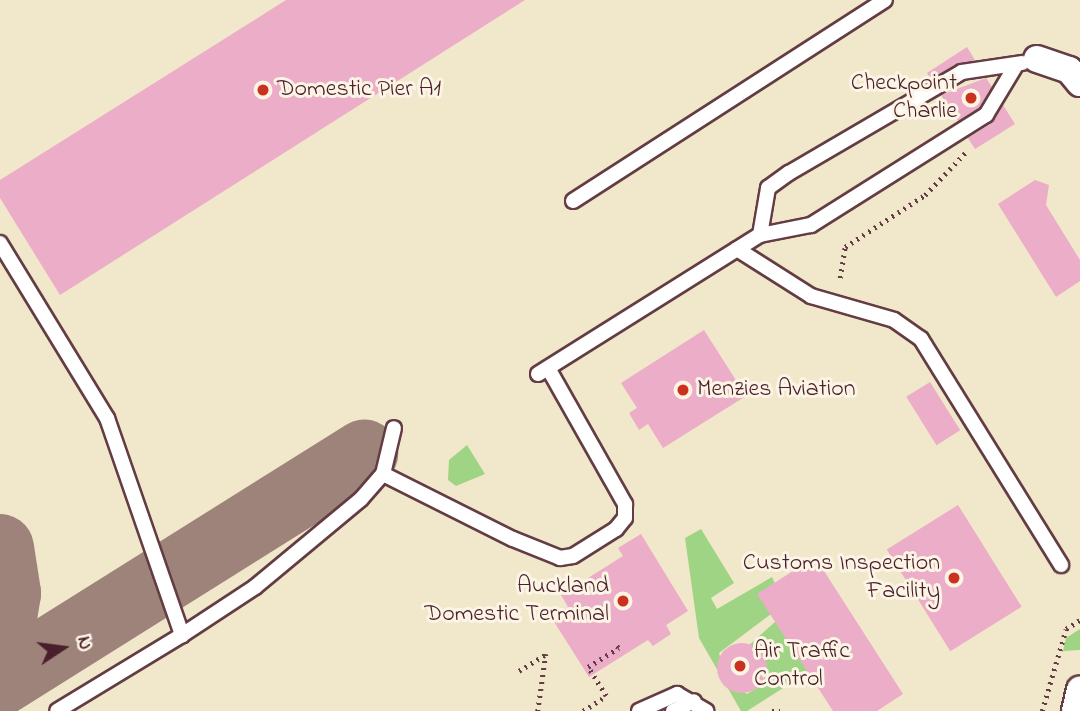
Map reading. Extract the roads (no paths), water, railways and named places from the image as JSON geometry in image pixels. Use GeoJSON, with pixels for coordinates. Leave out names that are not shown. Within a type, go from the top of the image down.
{"type":"FeatureCollection","features":[{"type":"Feature","properties":{"kind":"street"},"geometry":{"type":"LineString","coordinates":[[1026,62],[1069,70],[1080,83]]}},
{"type":"Feature","properties":{"kind":"street"},"geometry":{"type":"LineString","coordinates":[[1075,711],[1080,691]]}},
{"type":"Feature","properties":{"kind":"lane"},"geometry":{"type":"LineString","coordinates":[[573,201],[885,0]]}},
{"type":"Feature","properties":{"kind":"lane"},"geometry":{"type":"LineString","coordinates":[[383,474],[513,540],[560,558],[573,556],[615,528],[625,518],[625,504],[543,371],[760,235],[811,225],[986,115],[1026,62]]}},
{"type":"Feature","properties":{"kind":"lane"},"geometry":{"type":"LineString","coordinates":[[760,235],[768,188],[789,173],[962,72],[1026,62]]}},
{"type":"Feature","properties":{"kind":"lane"},"geometry":{"type":"LineString","coordinates":[[0,243],[107,418],[182,635]]}},
{"type":"Feature","properties":{"kind":"lane"},"geometry":{"type":"LineString","coordinates":[[737,249],[811,296],[894,320],[921,339],[1061,565]]}},
{"type":"Feature","properties":{"kind":"lane"},"geometry":{"type":"LineString","coordinates":[[57,711],[182,635],[271,574],[383,474],[394,428]]}},
{"type":"Feature","properties":{"kind":"lane"},"geometry":{"type":"LineString","coordinates":[[645,709],[677,694],[704,708]]}},
{"type":"Feature","properties":{"kind":"lane"},"geometry":{"type":"LineString","coordinates":[[673,711],[685,700],[704,708]]}},
{"type":"Feature","properties":{"kind":"place","name":"Domestic Pier A1"},"geometry":{"type":"Point","coordinates":[263,90]}},
{"type":"Feature","properties":{"kind":"place","name":"Checkpoint Charlie"},"geometry":{"type":"Point","coordinates":[971,98]}},
{"type":"Feature","properties":{"kind":"place","name":"Menzies Aviation"},"geometry":{"type":"Point","coordinates":[683,390]}},
{"type":"Feature","properties":{"kind":"place","name":"Customs Inspection Facility"},"geometry":{"type":"Point","coordinates":[954,578]}},
{"type":"Feature","properties":{"kind":"place","name":"Auckland Domestic Terminal"},"geometry":{"type":"Point","coordinates":[623,601]}},
{"type":"Feature","properties":{"kind":"place","name":"Air Traffic Control"},"geometry":{"type":"Point","coordinates":[740,666]}}]}
